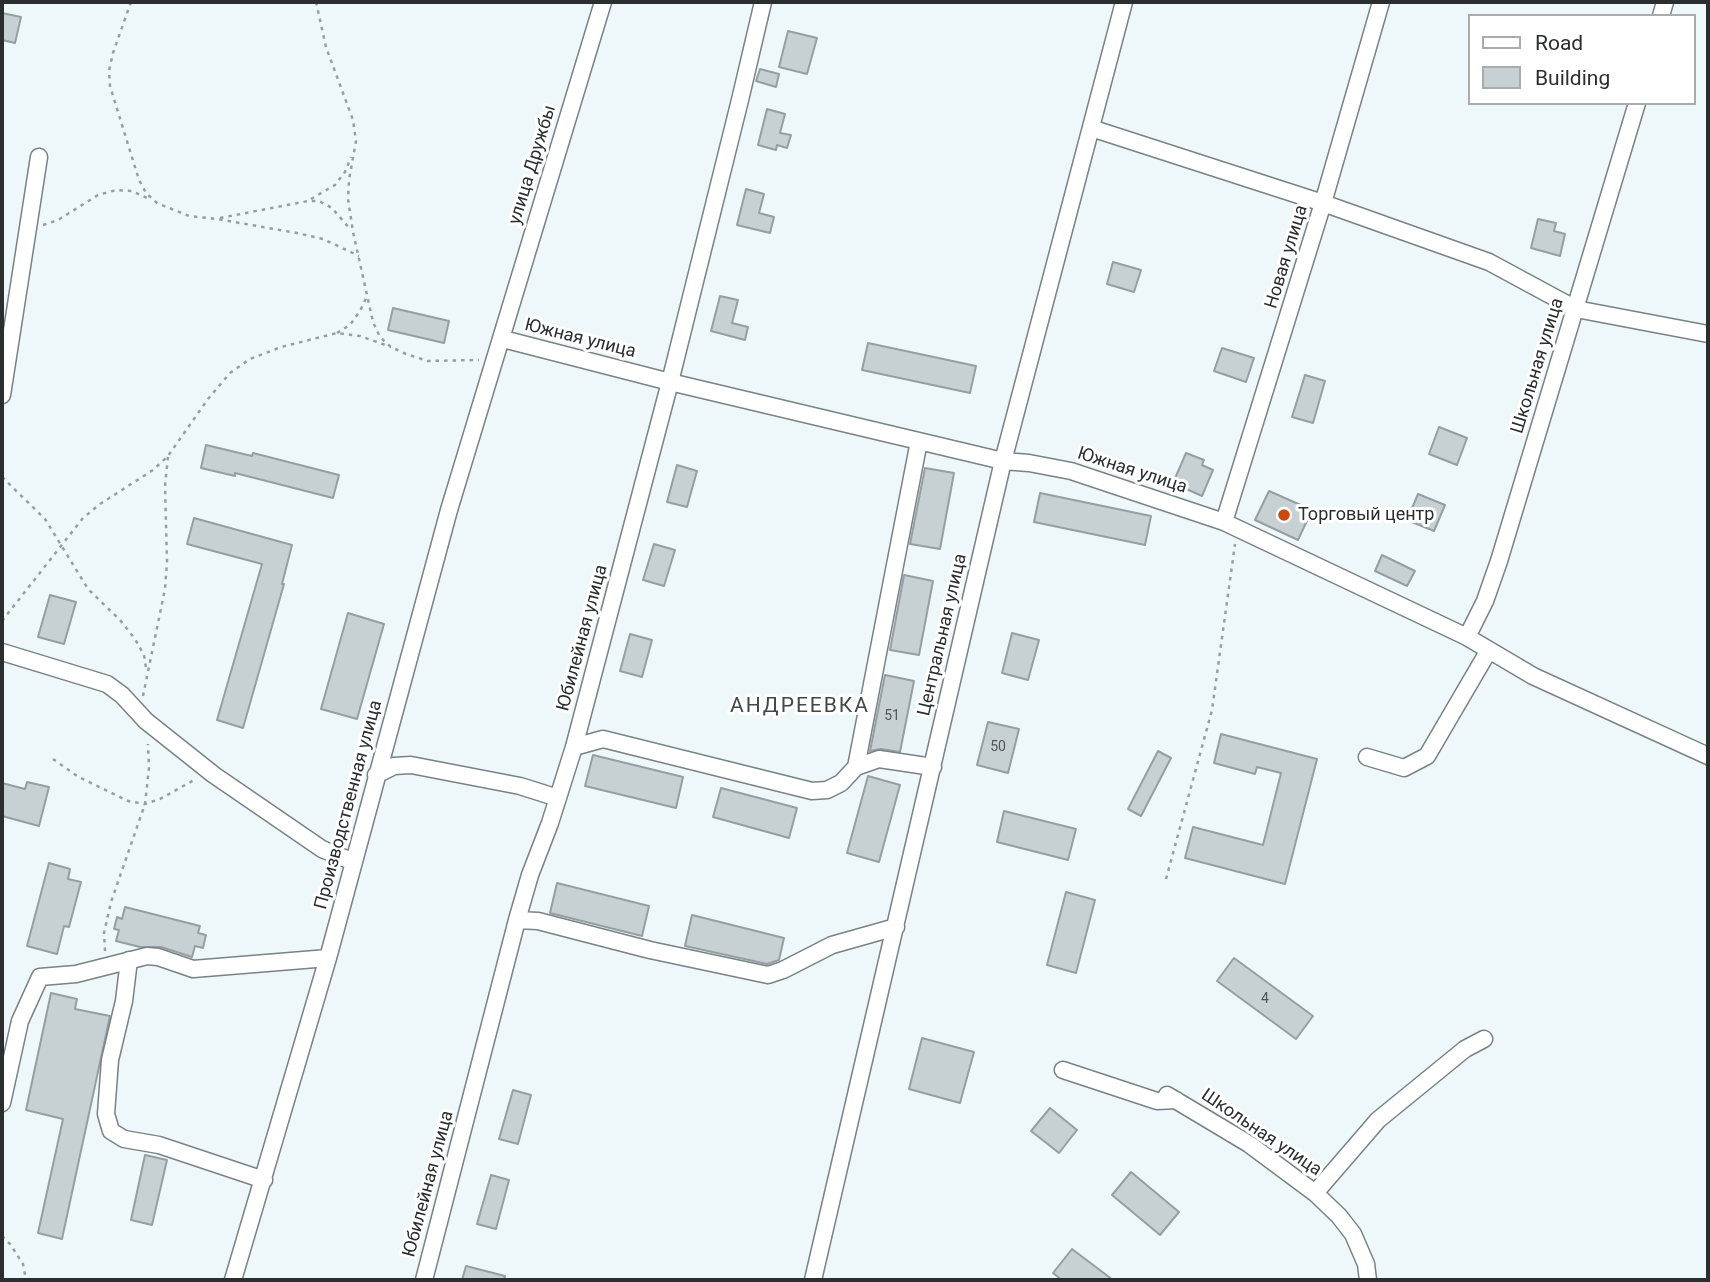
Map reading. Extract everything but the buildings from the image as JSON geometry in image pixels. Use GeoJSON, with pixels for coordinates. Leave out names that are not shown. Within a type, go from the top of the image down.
{"type":"FeatureCollection","features":[{"type":"Feature","properties":{"kind":"street","name":"улица Дружбы"},"geometry":{"type":"LineString","coordinates":[[503,339],[603,2]]}},
{"type":"Feature","properties":{"kind":"street","name":"Юбилейная улица"},"geometry":{"type":"LineString","coordinates":[[424,1280],[517,920],[574,747],[670,382],[762,2]]}},
{"type":"Feature","properties":{"kind":"street","name":"Центральная улица"},"geometry":{"type":"LineString","coordinates":[[813,1280],[1003,461],[1124,2]]}},
{"type":"Feature","properties":{"kind":"street","name":"Новая улица"},"geometry":{"type":"LineString","coordinates":[[1231,525],[1381,2]]}},
{"type":"Feature","properties":{"kind":"street","name":"Школьная улица"},"geometry":{"type":"LineString","coordinates":[[1467,638],[1485,601],[1499,561],[1636,105]]}},
{"type":"Feature","properties":{"kind":"street"},"geometry":{"type":"LineString","coordinates":[[1091,128],[1323,203],[1489,261],[1576,309],[1708,334]]}},
{"type":"Feature","properties":{"kind":"street"},"geometry":{"type":"LineString","coordinates":[[2,395],[39,157]]}},
{"type":"Feature","properties":{"kind":"street","name":"Производственная улица"},"geometry":{"type":"LineString","coordinates":[[233,1280],[328,958],[449,510],[503,339]]}},
{"type":"Feature","properties":{"kind":"street","name":"Южная улица"},"geometry":{"type":"LineString","coordinates":[[503,339],[670,382],[1003,461],[1071,471],[1231,525],[1467,638],[1533,676],[1708,756]]}},
{"type":"Feature","properties":{"kind":"street"},"geometry":{"type":"LineString","coordinates":[[856,767],[919,441]]}},
{"type":"Feature","properties":{"kind":"street"},"geometry":{"type":"LineString","coordinates":[[1367,757],[1404,768],[1427,756],[1489,650]]}},
{"type":"Feature","properties":{"kind":"street"},"geometry":{"type":"LineString","coordinates":[[2,652],[107,684],[122,695],[146,721],[214,775],[322,849],[354,862]]}},
{"type":"Feature","properties":{"kind":"street"},"geometry":{"type":"LineString","coordinates":[[581,719],[603,739],[812,791],[827,790],[841,783],[856,767],[879,759],[933,767]]}},
{"type":"Feature","properties":{"kind":"street"},"geometry":{"type":"LineString","coordinates":[[574,747],[603,739]]}},
{"type":"Feature","properties":{"kind":"street"},"geometry":{"type":"LineString","coordinates":[[376,775],[394,766],[411,765],[520,786],[558,798]]}},
{"type":"Feature","properties":{"kind":"street"},"geometry":{"type":"LineString","coordinates":[[517,920],[538,921],[650,950],[768,975],[832,944],[896,927]]}},
{"type":"Feature","properties":{"kind":"street"},"geometry":{"type":"LineString","coordinates":[[2,1103],[20,1021],[40,977],[76,974],[147,956],[159,957],[193,969],[328,958]]}},
{"type":"Feature","properties":{"kind":"street"},"geometry":{"type":"LineString","coordinates":[[129,960],[124,1001],[110,1060],[106,1114],[111,1131],[124,1139],[159,1145],[264,1180]]}},
{"type":"Feature","properties":{"kind":"street"},"geometry":{"type":"LineString","coordinates":[[1315,1193],[1378,1120],[1465,1049],[1484,1039]]}},
{"type":"Feature","properties":{"kind":"street","name":"Школьная улица"},"geometry":{"type":"LineString","coordinates":[[1063,1070],[1157,1101],[1172,1098],[1250,1144],[1315,1193],[1339,1216],[1353,1234],[1366,1264],[1368,1280]]}},
{"type":"Feature","properties":{"kind":"path"},"geometry":{"type":"LineString","coordinates":[[131,2],[113,53],[109,71],[110,86],[139,180],[146,193],[157,204]]}},
{"type":"Feature","properties":{"kind":"path"},"geometry":{"type":"LineString","coordinates":[[316,2],[326,47],[353,120],[356,141],[348,199],[353,232],[373,322],[380,337],[391,346]]}},
{"type":"Feature","properties":{"kind":"path"},"geometry":{"type":"LineString","coordinates":[[309,201],[335,185],[345,172],[353,153]]}},
{"type":"Feature","properties":{"kind":"path"},"geometry":{"type":"LineString","coordinates":[[28,223],[44,225],[58,220],[98,195],[116,190],[132,191],[189,216],[323,239],[359,256]]}},
{"type":"Feature","properties":{"kind":"path"},"geometry":{"type":"LineString","coordinates":[[217,219],[319,201],[332,208],[353,232]]}},
{"type":"Feature","properties":{"kind":"path"},"geometry":{"type":"LineString","coordinates":[[337,334],[355,318],[368,294]]}},
{"type":"Feature","properties":{"kind":"path"},"geometry":{"type":"LineString","coordinates":[[2,621],[83,518],[153,470],[168,456],[208,399],[230,373],[250,359],[281,347],[337,334],[360,336],[428,361],[496,359]]}},
{"type":"Feature","properties":{"kind":"path"},"geometry":{"type":"LineString","coordinates":[[2,477],[45,519],[88,589],[135,639],[144,655],[147,672]]}},
{"type":"Feature","properties":{"kind":"path"},"geometry":{"type":"LineString","coordinates":[[1166,879],[1212,710],[1231,525]]}},
{"type":"Feature","properties":{"kind":"path"},"geometry":{"type":"LineString","coordinates":[[53,759],[77,776],[128,801],[145,804],[160,799],[196,779],[214,775]]}},
{"type":"Feature","properties":{"kind":"path"},"geometry":{"type":"LineString","coordinates":[[2,1236],[23,1264],[26,1280]]}},
{"type":"Feature","properties":{"kind":"place","name":"Торговый центр"},"geometry":{"type":"Point","coordinates":[1284,515]}},
{"type":"Feature","properties":{"kind":"district","name":"АНДРЕЕВКА"},"geometry":{"type":"Point","coordinates":[800,707]}}]}
